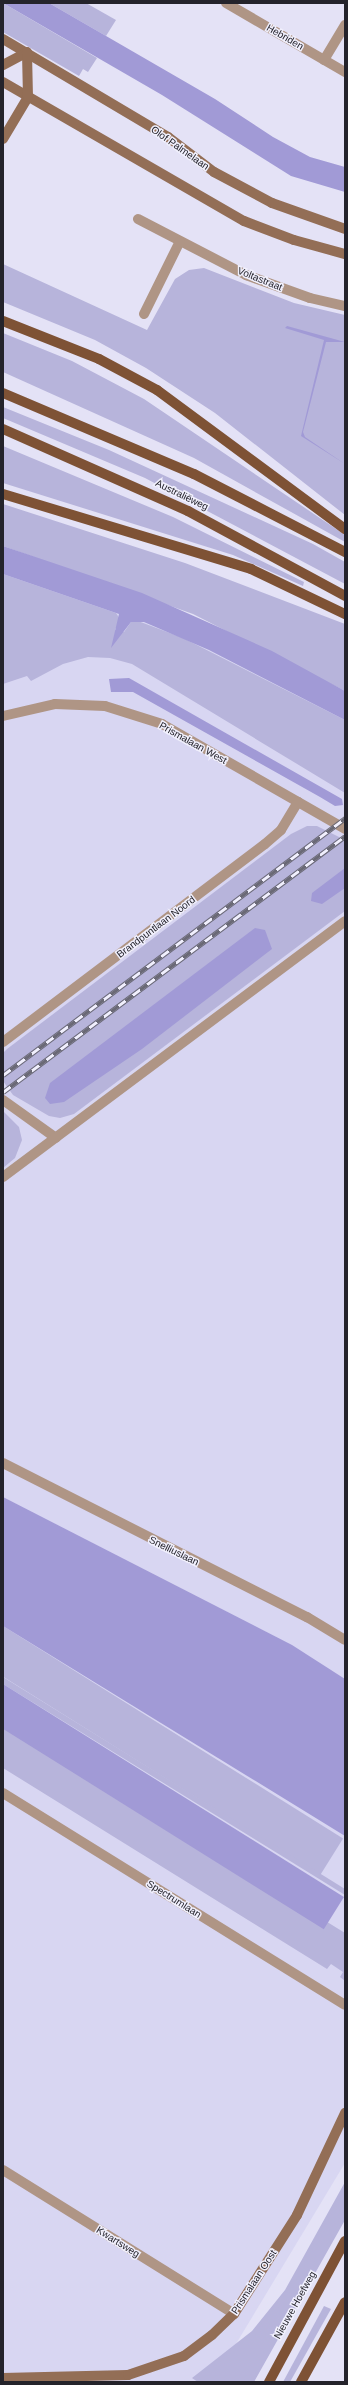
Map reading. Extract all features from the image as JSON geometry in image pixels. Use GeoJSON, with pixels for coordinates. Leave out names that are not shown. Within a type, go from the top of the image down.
{"type":"FeatureCollection","features":[{"type":"Feature","properties":{"kind":"main road"},"geometry":{"type":"LineString","coordinates":[[3,321],[99,359],[157,390],[345,529]]}},
{"type":"Feature","properties":{"kind":"main road"},"geometry":{"type":"LineString","coordinates":[[3,393],[194,474],[345,552]]}},
{"type":"Feature","properties":{"kind":"main road","name":"Australiëweg"},"geometry":{"type":"LineString","coordinates":[[3,429],[188,511],[345,596]]}},
{"type":"Feature","properties":{"kind":"main road"},"geometry":{"type":"LineString","coordinates":[[3,494],[251,569],[345,614]]}},
{"type":"Feature","properties":{"kind":"main road","name":"Nieuwe Hoefweg"},"geometry":{"type":"LineString","coordinates":[[269,2382],[345,2241]]}},
{"type":"Feature","properties":{"kind":"main road"},"geometry":{"type":"LineString","coordinates":[[301,2382],[345,2302]]}},
{"type":"Feature","properties":{"kind":"street","name":"Hebriden"},"geometry":{"type":"LineString","coordinates":[[226,3],[345,72]]}},
{"type":"Feature","properties":{"kind":"street"},"geometry":{"type":"LineString","coordinates":[[324,60],[345,25]]}},
{"type":"Feature","properties":{"kind":"street","name":"Olof Palmelaan"},"geometry":{"type":"LineString","coordinates":[[3,39],[168,137],[214,172],[272,203],[345,229]]}},
{"type":"Feature","properties":{"kind":"street"},"geometry":{"type":"LineString","coordinates":[[3,65],[27,52],[28,97],[3,140]]}},
{"type":"Feature","properties":{"kind":"street"},"geometry":{"type":"LineString","coordinates":[[3,82],[244,221],[345,254]]}},
{"type":"Feature","properties":{"kind":"street","name":"Voltastraat"},"geometry":{"type":"LineString","coordinates":[[138,219],[246,275],[310,298],[345,306]]}},
{"type":"Feature","properties":{"kind":"street"},"geometry":{"type":"LineString","coordinates":[[144,314],[180,241]]}},
{"type":"Feature","properties":{"kind":"street","name":"Prismalaan West"},"geometry":{"type":"LineString","coordinates":[[3,716],[55,704],[105,706],[162,724],[345,829]]}},
{"type":"Feature","properties":{"kind":"street","name":"Brandpuntlaan Noord"},"geometry":{"type":"LineString","coordinates":[[3,1042],[265,844],[281,830],[298,802]]}},
{"type":"Feature","properties":{"kind":"street"},"geometry":{"type":"LineString","coordinates":[[3,1177],[345,921]]}},
{"type":"Feature","properties":{"kind":"street"},"geometry":{"type":"LineString","coordinates":[[3,1100],[56,1138]]}},
{"type":"Feature","properties":{"kind":"street","name":"Snelliuslaan"},"geometry":{"type":"LineString","coordinates":[[3,1463],[307,1617],[345,1640]]}},
{"type":"Feature","properties":{"kind":"street","name":"Spectrumlaan"},"geometry":{"type":"LineString","coordinates":[[3,1793],[345,2005]]}},
{"type":"Feature","properties":{"kind":"street","name":"Prismalaan Oost"},"geometry":{"type":"LineString","coordinates":[[3,2378],[128,2375],[184,2356],[234,2314],[297,2215],[345,2113]]}},
{"type":"Feature","properties":{"kind":"street","name":"Kwartsweg"},"geometry":{"type":"LineString","coordinates":[[3,2170],[234,2314]]}},
{"type":"Feature","properties":{"kind":"shaded area"},"geometry":{"type":"Polygon","coordinates":[[[3,3],[97,58],[88,72],[83,69],[79,76],[3,32],[3,3]]]}},
{"type":"Feature","properties":{"kind":"shaded area"},"geometry":{"type":"Polygon","coordinates":[[[3,3],[49,3],[215,99],[273,137],[310,157],[345,167],[345,192],[291,176],[162,95],[3,3]]]}},
{"type":"Feature","properties":{"kind":"shaded area"},"geometry":{"type":"Polygon","coordinates":[[[49,3],[86,3],[116,20],[106,36],[49,3]]]}},
{"type":"Feature","properties":{"kind":"shaded area"},"geometry":{"type":"Polygon","coordinates":[[[3,264],[147,330],[175,279],[189,270],[204,268],[294,303],[345,315],[345,515],[215,413],[146,368],[95,340],[3,302],[3,264]]]}},
{"type":"Feature","properties":{"kind":"shaded area"},"geometry":{"type":"Polygon","coordinates":[[[287,326],[345,342],[326,342],[303,432],[305,437],[345,464],[301,436],[324,340],[285,328],[287,326]]]}},
{"type":"Feature","properties":{"kind":"shaded area"},"geometry":{"type":"Polygon","coordinates":[[[3,333],[72,361],[144,399],[345,535],[345,542],[194,458],[3,372],[3,333]]]}},
{"type":"Feature","properties":{"kind":"shaded area"},"geometry":{"type":"Polygon","coordinates":[[[3,407],[109,450],[313,544],[345,562],[345,584],[145,478],[3,418],[3,407]]]}},
{"type":"Feature","properties":{"kind":"shaded area"},"geometry":{"type":"Polygon","coordinates":[[[3,446],[173,517],[304,582],[303,586],[233,555],[3,483],[3,446]]]}},
{"type":"Feature","properties":{"kind":"shaded area"},"geometry":{"type":"Polygon","coordinates":[[[3,504],[185,563],[345,624],[345,691],[193,614],[3,546],[3,504]]]}},
{"type":"Feature","properties":{"kind":"shaded area"},"geometry":{"type":"Polygon","coordinates":[[[3,546],[142,593],[272,651],[345,691],[345,720],[209,650],[144,622],[131,622],[111,648],[119,614],[3,574],[3,546]]]}},
{"type":"Feature","properties":{"kind":"shaded area"},"geometry":{"type":"Polygon","coordinates":[[[3,560],[345,705],[345,2163],[213,2382],[3,2382],[3,560]]]}},
{"type":"Feature","properties":{"kind":"shaded area"},"geometry":{"type":"Polygon","coordinates":[[[3,574],[116,613],[120,619],[115,630],[124,632],[131,622],[138,621],[183,638],[345,720],[345,793],[132,664],[110,658],[88,657],[63,664],[31,681],[27,676],[3,684],[3,574]]]}},
{"type":"Feature","properties":{"kind":"shaded area"},"geometry":{"type":"Polygon","coordinates":[[[129,678],[342,799],[343,805],[335,806],[133,692],[111,692],[109,679],[129,678]]]}},
{"type":"Feature","properties":{"kind":"shaded area"},"geometry":{"type":"Polygon","coordinates":[[[307,826],[317,826],[345,840],[345,911],[74,1114],[60,1118],[49,1116],[13,1095],[3,1081],[3,1053],[7,1049],[291,834],[307,826]]]}},
{"type":"Feature","properties":{"kind":"shaded area"},"geometry":{"type":"Polygon","coordinates":[[[345,868],[345,888],[322,904],[311,901],[312,893],[345,868]]]}},
{"type":"Feature","properties":{"kind":"shaded area"},"geometry":{"type":"Polygon","coordinates":[[[255,928],[265,930],[272,949],[142,1049],[64,1102],[50,1104],[45,1098],[50,1083],[255,928]]]}},
{"type":"Feature","properties":{"kind":"shaded area"},"geometry":{"type":"Polygon","coordinates":[[[3,1111],[19,1127],[22,1140],[15,1158],[3,1168],[3,1111]]]}},
{"type":"Feature","properties":{"kind":"shaded area"},"geometry":{"type":"Polygon","coordinates":[[[3,1497],[292,1645],[345,1679],[345,1836],[3,1626],[3,1497]]]}},
{"type":"Feature","properties":{"kind":"shaded area"},"geometry":{"type":"Polygon","coordinates":[[[3,1626],[343,1838],[320,1875],[3,1677],[3,1626]]]}},
{"type":"Feature","properties":{"kind":"shaded area"},"geometry":{"type":"Polygon","coordinates":[[[3,1677],[345,1889],[345,1895],[3,1684],[3,1677]]]}},
{"type":"Feature","properties":{"kind":"shaded area"},"geometry":{"type":"Polygon","coordinates":[[[3,1684],[344,1897],[324,1929],[3,1729],[3,1684]]]}},
{"type":"Feature","properties":{"kind":"shaded area"},"geometry":{"type":"Polygon","coordinates":[[[3,1722],[345,1933],[345,1981],[340,1977],[343,1972],[331,1964],[327,1969],[3,1768],[3,1722]]]}},
{"type":"Feature","properties":{"kind":"shaded area"},"geometry":{"type":"Polygon","coordinates":[[[345,2182],[345,2220],[254,2382],[198,2382],[192,2378],[252,2331],[285,2290],[345,2182]]]}},
{"type":"Feature","properties":{"kind":"shaded area"},"geometry":{"type":"Polygon","coordinates":[[[324,2306],[331,2309],[290,2382],[283,2382],[324,2306]]]}},
{"type":"Feature","properties":{"kind":"railway"},"geometry":{"type":"LineString","coordinates":[[3,1075],[345,818]]}},
{"type":"Feature","properties":{"kind":"railway"},"geometry":{"type":"LineString","coordinates":[[3,1092],[345,836]]}}]}
